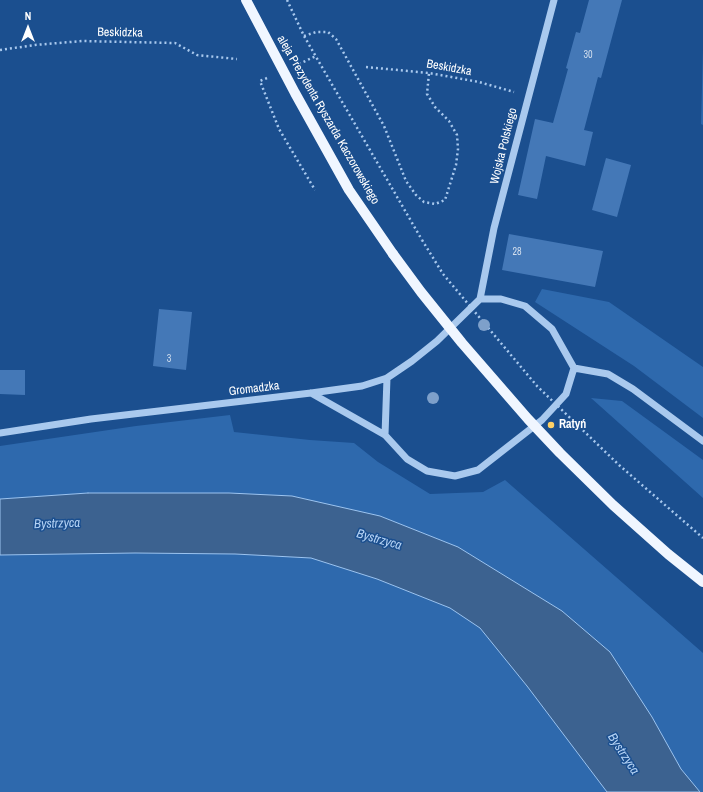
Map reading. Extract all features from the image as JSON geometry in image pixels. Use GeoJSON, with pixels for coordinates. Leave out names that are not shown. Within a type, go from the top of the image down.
{"type":"FeatureCollection","features":[{"type":"Feature","properties":{"kind":"main road","name":"aleja Prezydenta Ryszarda Kaczorowskiego"},"geometry":{"type":"LineString","coordinates":[[246,0],[295,93],[349,190],[421,292],[462,343],[528,419],[560,452],[613,505],[668,554],[703,582]]}},
{"type":"Feature","properties":{"kind":"street","name":"Wojska Polskiego"},"geometry":{"type":"LineString","coordinates":[[480,299],[494,228],[554,0]]}},
{"type":"Feature","properties":{"kind":"street"},"geometry":{"type":"LineString","coordinates":[[311,393],[384,435],[407,459],[427,471],[455,476],[478,470],[542,420],[566,394],[574,368],[552,329],[525,306],[501,299],[480,299]]}},
{"type":"Feature","properties":{"kind":"street","name":"Gromadzka"},"geometry":{"type":"LineString","coordinates":[[0,433],[91,419],[362,386],[387,378],[412,361],[437,340],[480,299]]}},
{"type":"Feature","properties":{"kind":"street"},"geometry":{"type":"LineString","coordinates":[[574,368],[608,374],[614,377],[633,388],[703,440]]}},
{"type":"Feature","properties":{"kind":"street"},"geometry":{"type":"LineString","coordinates":[[384,435],[387,378]]}},
{"type":"Feature","properties":{"kind":"path"},"geometry":{"type":"LineString","coordinates":[[286,0],[304,36],[443,274],[536,386],[619,465],[703,538]]}},
{"type":"Feature","properties":{"kind":"path"},"geometry":{"type":"LineString","coordinates":[[304,36],[316,32],[328,32],[336,39],[384,126],[406,181],[416,195],[424,202],[435,204],[445,200],[456,165],[458,149],[456,135],[427,94],[429,73]]}},
{"type":"Feature","properties":{"kind":"path","name":"Beskidzka"},"geometry":{"type":"LineString","coordinates":[[0,50],[35,45],[82,42],[175,43],[197,55],[237,59]]}},
{"type":"Feature","properties":{"kind":"path","name":"Beskidzka"},"geometry":{"type":"LineString","coordinates":[[366,67],[429,73],[479,82],[528,96]]}},
{"type":"Feature","properties":{"kind":"path"},"geometry":{"type":"LineString","coordinates":[[260,81],[279,129],[315,190]]}},
{"type":"Feature","properties":{"kind":"shaded area"},"geometry":{"type":"Polygon","coordinates":[[[703,49],[703,125],[701,124],[703,49]]]}},
{"type":"Feature","properties":{"kind":"shaded area"},"geometry":{"type":"Polygon","coordinates":[[[542,289],[609,302],[703,367],[703,418],[634,366],[535,302],[542,289]]]}},
{"type":"Feature","properties":{"kind":"shaded area"},"geometry":{"type":"Polygon","coordinates":[[[591,398],[622,401],[703,460],[703,498],[591,398]]]}},
{"type":"Feature","properties":{"kind":"shaded area"},"geometry":{"type":"Polygon","coordinates":[[[230,415],[234,432],[354,443],[378,462],[430,494],[483,492],[505,480],[703,653],[703,792],[700,792],[681,769],[652,717],[562,611],[458,547],[380,516],[229,493],[88,493],[0,499],[0,446],[136,426],[230,415]]]}},
{"type":"Feature","properties":{"kind":"shaded area"},"geometry":{"type":"Polygon","coordinates":[[[135,553],[235,554],[311,558],[377,579],[450,608],[480,628],[527,686],[607,792],[0,792],[0,555],[135,553]]]}},
{"type":"Feature","properties":{"kind":"water","name":"Bystrzyca"},"geometry":{"type":"Polygon","coordinates":[[[88,493],[229,493],[292,496],[380,516],[458,547],[562,611],[610,652],[652,717],[681,769],[700,792],[607,792],[527,686],[480,628],[450,608],[377,579],[311,558],[235,554],[135,553],[0,555],[0,499],[88,493]]]}},
{"type":"Feature","properties":{"kind":"building"},"geometry":{"type":"Polygon","coordinates":[[[589,0],[622,0],[601,78],[598,77],[584,130],[593,132],[585,166],[546,156],[537,199],[518,195],[535,119],[553,123],[568,69],[566,68],[576,32],[580,33],[589,0]]]}},
{"type":"Feature","properties":{"kind":"building"},"geometry":{"type":"Polygon","coordinates":[[[606,158],[631,165],[617,217],[592,210],[606,158]]]}},
{"type":"Feature","properties":{"kind":"building"},"geometry":{"type":"Polygon","coordinates":[[[509,234],[603,251],[595,287],[502,270],[509,234]]]}},
{"type":"Feature","properties":{"kind":"building"},"geometry":{"type":"Polygon","coordinates":[[[159,309],[192,312],[186,370],[153,366],[159,309]]]}},
{"type":"Feature","properties":{"kind":"building"},"geometry":{"type":"Polygon","coordinates":[[[0,370],[25,370],[25,395],[0,394],[0,370]]]}},
{"type":"Feature","properties":{"kind":"place","name":"Ratyń"},"geometry":{"type":"Point","coordinates":[551,425]}}]}
